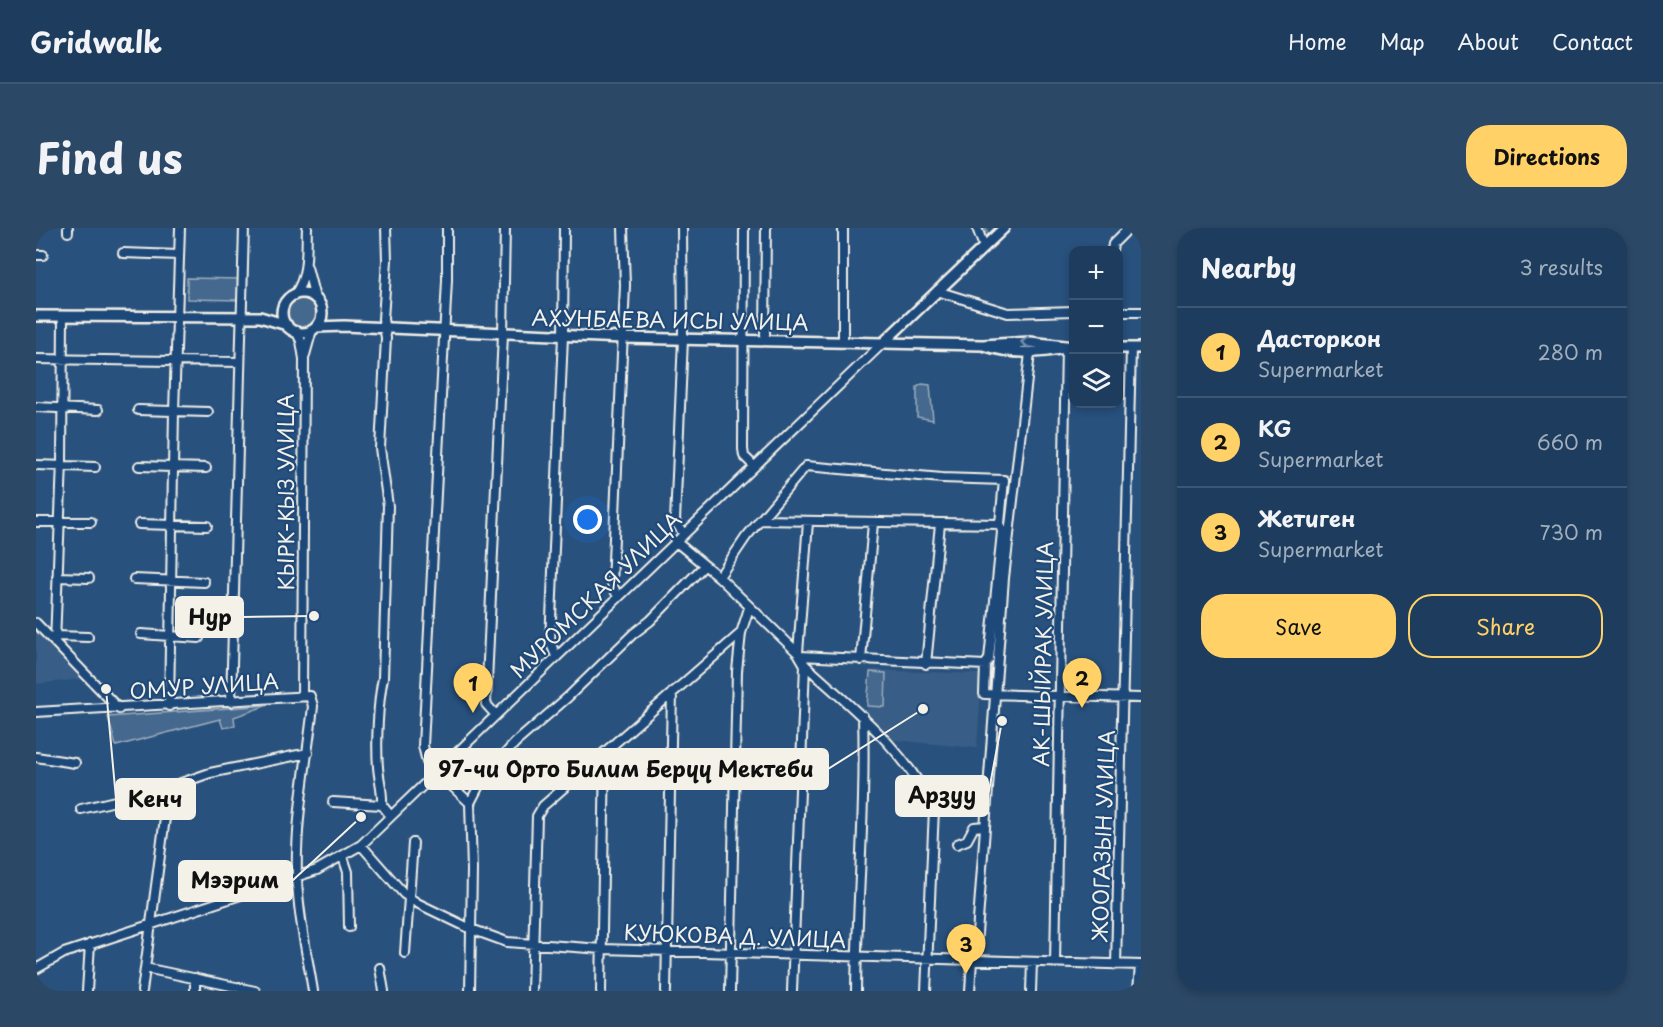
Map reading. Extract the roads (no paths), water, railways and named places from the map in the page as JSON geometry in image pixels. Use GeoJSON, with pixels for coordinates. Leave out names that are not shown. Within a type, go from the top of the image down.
{"type":"FeatureCollection","features":[{"type":"Feature","properties":{"kind":"main road","name":"МУРОМСКАЯ УЛИЦА"},"geometry":{"type":"LineString","coordinates":[[884,342],[1004,228]]}},
{"type":"Feature","properties":{"kind":"main road"},"geometry":{"type":"LineString","coordinates":[[36,316],[260,317],[287,325],[296,331],[314,328],[322,318],[322,308],[315,298],[307,293],[295,294],[288,299],[283,308],[283,317],[287,325]]}},
{"type":"Feature","properties":{"kind":"main road"},"geometry":{"type":"LineString","coordinates":[[260,317],[283,308]]}},
{"type":"Feature","properties":{"kind":"main road","name":"АХУНБАЕВА ИСЫ УЛИЦА"},"geometry":{"type":"LineString","coordinates":[[322,308],[332,319],[357,326]]}},
{"type":"Feature","properties":{"kind":"main road","name":"АХУНБАЕВА ИСЫ УЛИЦА"},"geometry":{"type":"LineString","coordinates":[[314,328],[357,326],[623,338],[983,345],[996,342],[1030,342],[1069,347]]}},
{"type":"Feature","properties":{"kind":"main road","name":"АХУНБАЕВА ИСЫ УЛИЦА"},"geometry":{"type":"LineString","coordinates":[[983,345],[996,350],[1030,353],[1069,347]]}},
{"type":"Feature","properties":{"kind":"main road"},"geometry":{"type":"LineString","coordinates":[[1123,348],[1141,348]]}},
{"type":"Feature","properties":{"kind":"street"},"geometry":{"type":"LineString","coordinates":[[169,706],[172,467],[180,228]]}},
{"type":"Feature","properties":{"kind":"street"},"geometry":{"type":"LineString","coordinates":[[231,702],[244,228]]}},
{"type":"Feature","properties":{"kind":"street"},"geometry":{"type":"LineString","coordinates":[[295,294],[303,279],[306,263],[307,228]]}},
{"type":"Feature","properties":{"kind":"street"},"geometry":{"type":"LineString","coordinates":[[386,228],[380,448],[388,506],[383,678],[380,691],[377,755],[383,788],[382,805],[390,815]]}},
{"type":"Feature","properties":{"kind":"street"},"geometry":{"type":"LineString","coordinates":[[447,228],[423,746],[427,762],[436,773],[470,803]]}},
{"type":"Feature","properties":{"kind":"street"},"geometry":{"type":"LineString","coordinates":[[495,714],[486,704],[503,334],[505,228]]}},
{"type":"Feature","properties":{"kind":"street"},"geometry":{"type":"LineString","coordinates":[[556,656],[550,642],[563,336],[564,228]]}},
{"type":"Feature","properties":{"kind":"street"},"geometry":{"type":"LineString","coordinates":[[618,597],[612,584],[625,285],[623,228]]}},
{"type":"Feature","properties":{"kind":"street"},"geometry":{"type":"LineString","coordinates":[[682,228],[683,339],[675,521],[684,533]]}},
{"type":"Feature","properties":{"kind":"street"},"geometry":{"type":"LineString","coordinates":[[744,228],[743,449],[744,456],[754,466]]}},
{"type":"Feature","properties":{"kind":"street"},"geometry":{"type":"LineString","coordinates":[[765,340],[766,228]]}},
{"type":"Feature","properties":{"kind":"street"},"geometry":{"type":"LineString","coordinates":[[843,228],[843,341]]}},
{"type":"Feature","properties":{"kind":"street"},"geometry":{"type":"LineString","coordinates":[[977,228],[984,247]]}},
{"type":"Feature","properties":{"kind":"street"},"geometry":{"type":"LineString","coordinates":[[1113,246],[1130,228]]}},
{"type":"Feature","properties":{"kind":"street"},"geometry":{"type":"LineString","coordinates":[[123,253],[179,255]]}},
{"type":"Feature","properties":{"kind":"street"},"geometry":{"type":"LineString","coordinates":[[306,263],[315,298]]}},
{"type":"Feature","properties":{"kind":"street"},"geometry":{"type":"LineString","coordinates":[[937,291],[1008,313],[1069,311]]}},
{"type":"Feature","properties":{"kind":"street"},"geometry":{"type":"LineString","coordinates":[[1123,312],[1141,312]]}},
{"type":"Feature","properties":{"kind":"street"},"geometry":{"type":"LineString","coordinates":[[55,639],[63,317]]}},
{"type":"Feature","properties":{"kind":"street","name":"КЫРК-КЫЗ УЛИЦА"},"geometry":{"type":"LineString","coordinates":[[304,359],[314,328]]}},
{"type":"Feature","properties":{"kind":"street","name":"КЫРК-КЫЗ УЛИЦА"},"geometry":{"type":"LineString","coordinates":[[296,331],[301,340],[304,359],[302,696]]}},
{"type":"Feature","properties":{"kind":"street","name":"МУРОМСКАЯ УЛИЦА"},"geometry":{"type":"LineString","coordinates":[[36,969],[90,944],[297,877],[343,857],[361,845],[884,342]]}},
{"type":"Feature","properties":{"kind":"street","name":"ЖООГАЗЫН УЛИЦА"},"geometry":{"type":"LineString","coordinates":[[1116,965],[1131,348]]}},
{"type":"Feature","properties":{"kind":"street"},"geometry":{"type":"LineString","coordinates":[[970,991],[981,826],[1013,481],[1030,353]]}},
{"type":"Feature","properties":{"kind":"street","name":"АК-ШЫЙРАК УЛИЦА"},"geometry":{"type":"LineString","coordinates":[[1055,963],[1059,696],[1070,354]]}},
{"type":"Feature","properties":{"kind":"street"},"geometry":{"type":"LineString","coordinates":[[36,359],[240,362]]}},
{"type":"Feature","properties":{"kind":"street"},"geometry":{"type":"LineString","coordinates":[[36,407],[98,410]]}},
{"type":"Feature","properties":{"kind":"street"},"geometry":{"type":"LineString","coordinates":[[138,410],[208,412]]}},
{"type":"Feature","properties":{"kind":"street"},"geometry":{"type":"LineString","coordinates":[[36,465],[95,467]]}},
{"type":"Feature","properties":{"kind":"street"},"geometry":{"type":"LineString","coordinates":[[139,466],[206,468]]}},
{"type":"Feature","properties":{"kind":"street"},"geometry":{"type":"LineString","coordinates":[[719,577],[760,520],[806,466],[942,478],[1004,480],[1000,524],[1002,532],[989,658],[985,665],[984,694],[1141,698]]}},
{"type":"Feature","properties":{"kind":"street"},"geometry":{"type":"LineString","coordinates":[[760,520],[1000,524]]}},
{"type":"Feature","properties":{"kind":"street"},"geometry":{"type":"LineString","coordinates":[[36,522],[91,522]]}},
{"type":"Feature","properties":{"kind":"street"},"geometry":{"type":"LineString","coordinates":[[799,654],[808,522]]}},
{"type":"Feature","properties":{"kind":"street"},"geometry":{"type":"LineString","coordinates":[[861,660],[873,523]]}},
{"type":"Feature","properties":{"kind":"street"},"geometry":{"type":"LineString","coordinates":[[139,524],[207,526]]}},
{"type":"Feature","properties":{"kind":"street"},"geometry":{"type":"LineString","coordinates":[[926,664],[940,524]]}},
{"type":"Feature","properties":{"kind":"street"},"geometry":{"type":"LineString","coordinates":[[675,541],[719,577],[799,654],[805,665],[880,732],[924,789],[934,809],[926,991]]}},
{"type":"Feature","properties":{"kind":"street"},"geometry":{"type":"LineString","coordinates":[[470,991],[472,870],[470,803],[483,778],[508,750],[633,634],[651,621],[704,566]]}},
{"type":"Feature","properties":{"kind":"street"},"geometry":{"type":"LineString","coordinates":[[57,577],[89,578]]}},
{"type":"Feature","properties":{"kind":"street"},"geometry":{"type":"LineString","coordinates":[[135,579],[204,582]]}},
{"type":"Feature","properties":{"kind":"street"},"geometry":{"type":"LineString","coordinates":[[730,991],[737,671],[741,633],[749,608]]}},
{"type":"Feature","properties":{"kind":"street"},"geometry":{"type":"LineString","coordinates":[[36,623],[55,639],[119,709]]}},
{"type":"Feature","properties":{"kind":"street"},"geometry":{"type":"LineString","coordinates":[[532,991],[537,816],[543,806],[741,633]]}},
{"type":"Feature","properties":{"kind":"street"},"geometry":{"type":"LineString","coordinates":[[141,634],[199,638]]}},
{"type":"Feature","properties":{"kind":"street"},"geometry":{"type":"LineString","coordinates":[[55,639],[88,637]]}},
{"type":"Feature","properties":{"kind":"street"},"geometry":{"type":"LineString","coordinates":[[799,654],[926,664],[985,665]]}},
{"type":"Feature","properties":{"kind":"street"},"geometry":{"type":"LineString","coordinates":[[792,991],[805,665]]}},
{"type":"Feature","properties":{"kind":"street"},"geometry":{"type":"LineString","coordinates":[[666,991],[672,693]]}},
{"type":"Feature","properties":{"kind":"street"},"geometry":{"type":"LineString","coordinates":[[302,696],[310,696],[314,706],[298,827],[297,877],[303,939],[313,991]]}},
{"type":"Feature","properties":{"kind":"street","name":"ОМУР УЛИЦА"},"geometry":{"type":"LineString","coordinates":[[36,712],[169,706],[302,696]]}},
{"type":"Feature","properties":{"kind":"street"},"geometry":{"type":"LineString","coordinates":[[856,991],[865,786],[863,716]]}},
{"type":"Feature","properties":{"kind":"street"},"geometry":{"type":"LineString","coordinates":[[81,809],[165,789],[210,773],[308,753]]}},
{"type":"Feature","properties":{"kind":"street"},"geometry":{"type":"LineString","coordinates":[[601,991],[605,754]]}},
{"type":"Feature","properties":{"kind":"street"},"geometry":{"type":"LineString","coordinates":[[36,757],[75,763]]}},
{"type":"Feature","properties":{"kind":"street"},"geometry":{"type":"LineString","coordinates":[[142,991],[166,802],[165,789]]}},
{"type":"Feature","properties":{"kind":"street"},"geometry":{"type":"LineString","coordinates":[[333,802],[382,805]]}},
{"type":"Feature","properties":{"kind":"street"},"geometry":{"type":"LineString","coordinates":[[957,844],[967,840],[981,826]]}},
{"type":"Feature","properties":{"kind":"street"},"geometry":{"type":"LineString","coordinates":[[405,953],[413,843]]}},
{"type":"Feature","properties":{"kind":"street","name":"КУЮКОВА Д. УЛИЦА"},"geometry":{"type":"LineString","coordinates":[[361,845],[408,897],[471,928],[507,942],[602,949],[1140,965]]}},
{"type":"Feature","properties":{"kind":"street"},"geometry":{"type":"LineString","coordinates":[[343,857],[348,873],[350,927]]}},
{"type":"Feature","properties":{"kind":"street"},"geometry":{"type":"LineString","coordinates":[[87,991],[90,944]]}},
{"type":"Feature","properties":{"kind":"street"},"geometry":{"type":"LineString","coordinates":[[36,958],[41,958],[45,963]]}},
{"type":"Feature","properties":{"kind":"street"},"geometry":{"type":"LineString","coordinates":[[1030,991],[1032,962]]}},
{"type":"Feature","properties":{"kind":"street"},"geometry":{"type":"LineString","coordinates":[[1138,991],[1140,965]]}},
{"type":"Feature","properties":{"kind":"street"},"geometry":{"type":"LineString","coordinates":[[145,968],[255,991]]}},
{"type":"Feature","properties":{"kind":"street"},"geometry":{"type":"LineString","coordinates":[[380,968],[384,991]]}},
{"type":"Feature","properties":{"kind":"street"},"geometry":{"type":"LineString","coordinates":[[195,978],[195,991]]}},
{"type":"Feature","properties":{"kind":"place","name":"Нур"},"geometry":{"type":"Point","coordinates":[314,616]}},
{"type":"Feature","properties":{"kind":"place","name":"Кенч"},"geometry":{"type":"Point","coordinates":[106,689]}},
{"type":"Feature","properties":{"kind":"place","name":"KG"},"geometry":{"type":"Point","coordinates":[1082,708]}},
{"type":"Feature","properties":{"kind":"place","name":"97-чи Орто Билим Берүү Мектеби"},"geometry":{"type":"Point","coordinates":[923,709]}},
{"type":"Feature","properties":{"kind":"place","name":"Дасторкон"},"geometry":{"type":"Point","coordinates":[473,713]}},
{"type":"Feature","properties":{"kind":"place","name":"Арзуу"},"geometry":{"type":"Point","coordinates":[1002,721]}},
{"type":"Feature","properties":{"kind":"place","name":"Мээрим"},"geometry":{"type":"Point","coordinates":[361,817]}},
{"type":"Feature","properties":{"kind":"place","name":"Жетиген"},"geometry":{"type":"Point","coordinates":[966,974]}}]}
